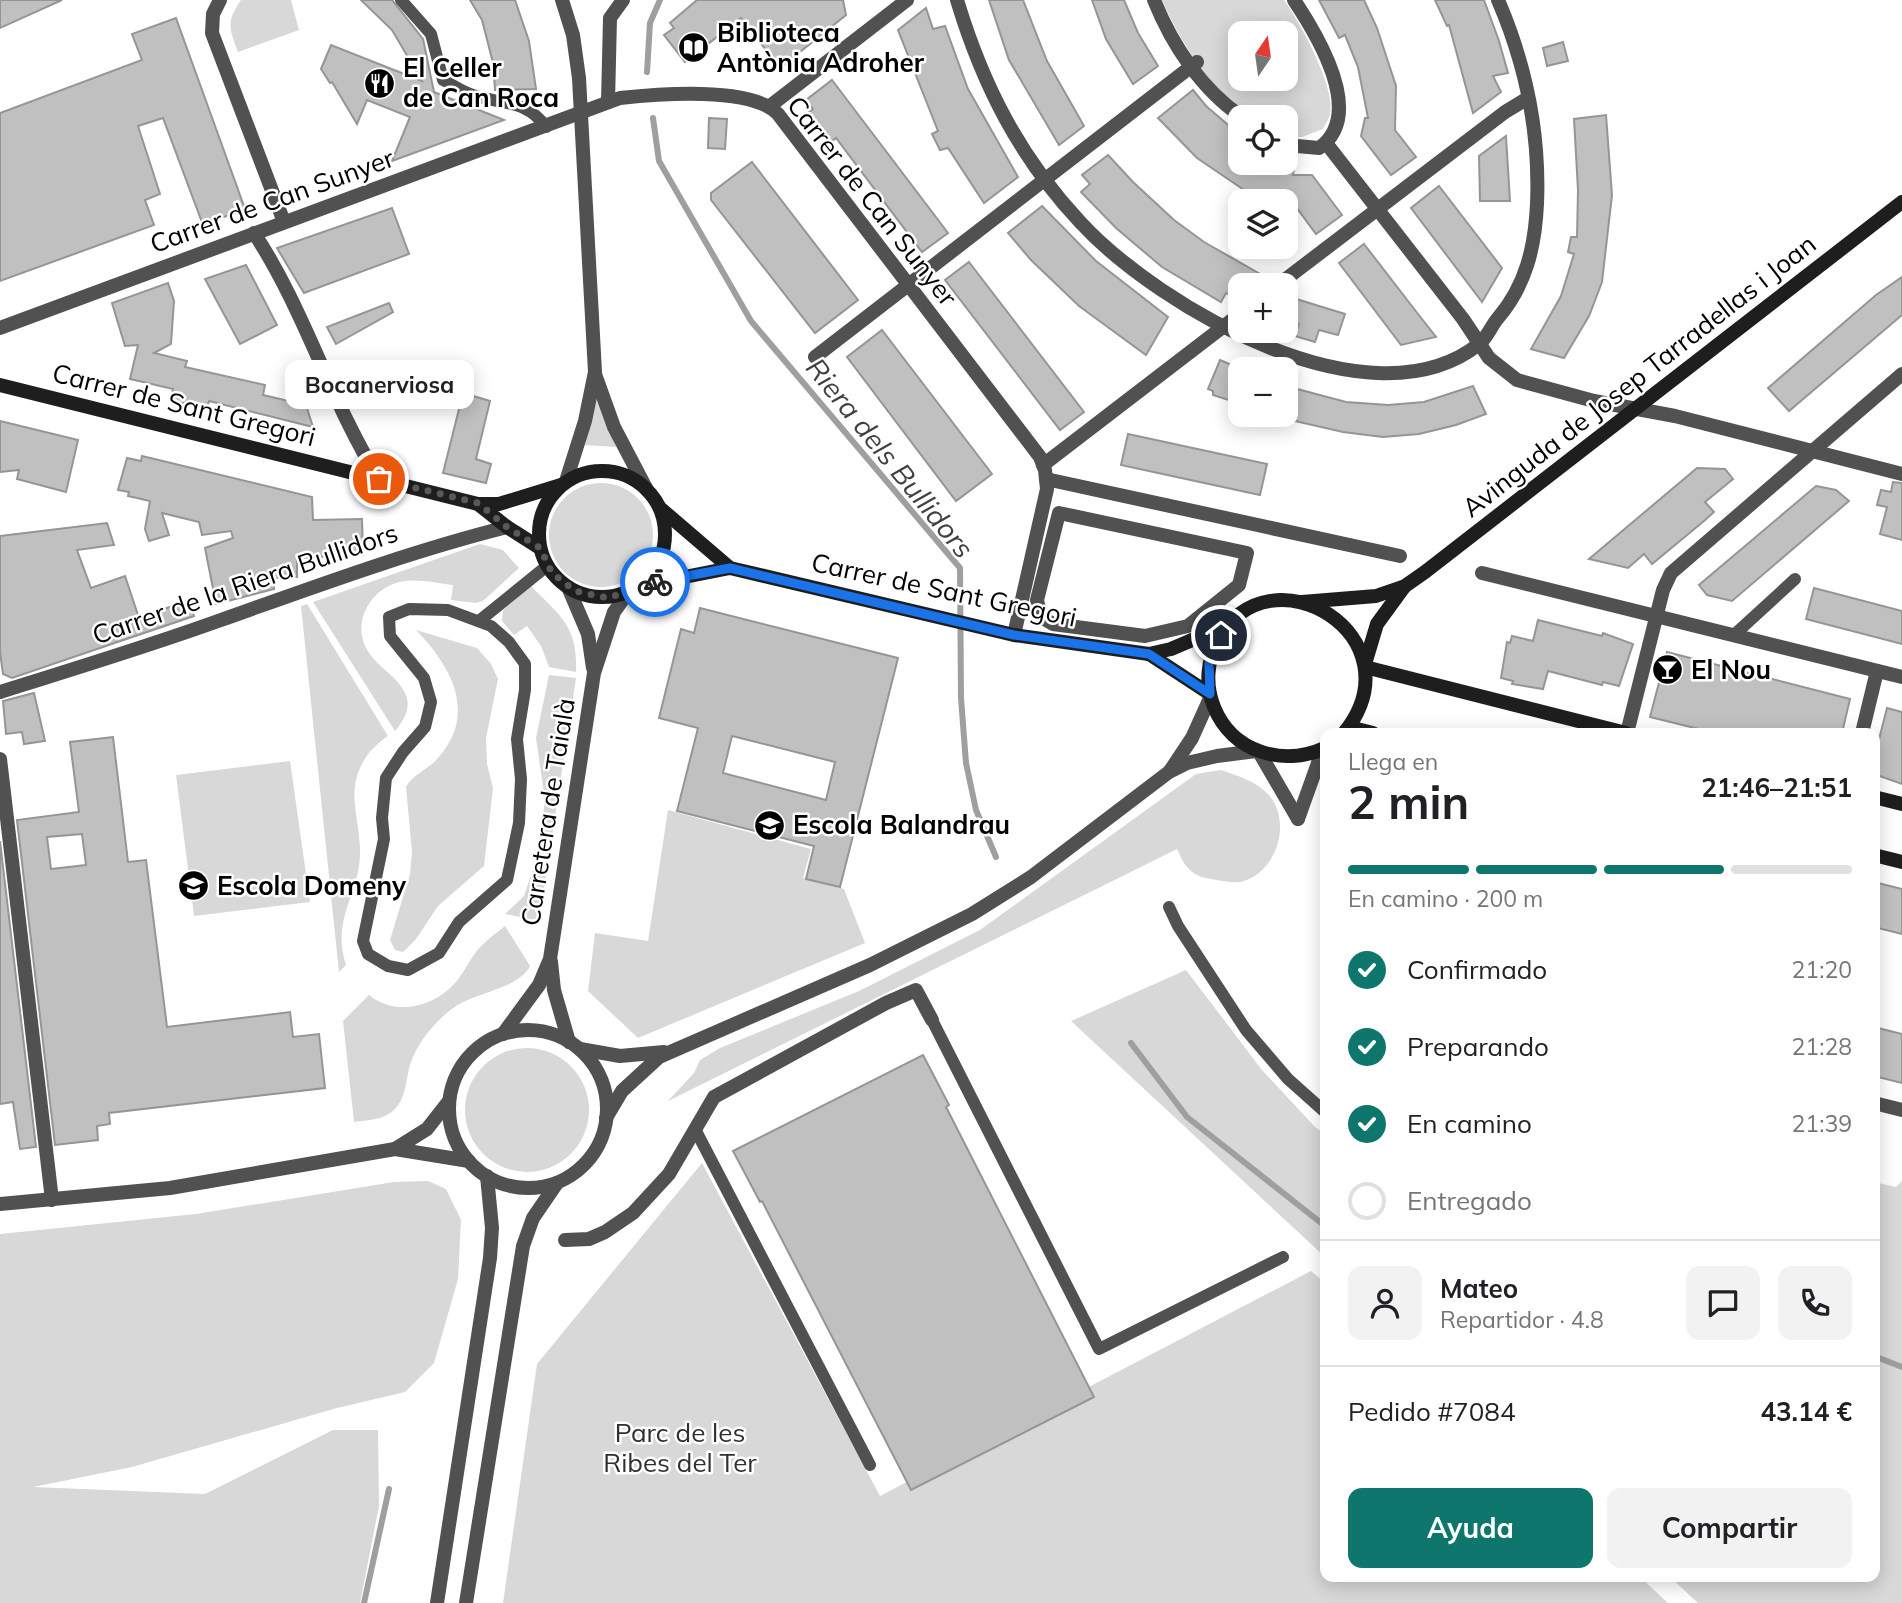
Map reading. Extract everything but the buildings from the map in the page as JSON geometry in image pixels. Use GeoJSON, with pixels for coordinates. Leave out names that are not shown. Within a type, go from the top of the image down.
{"type":"FeatureCollection","features":[{"type":"Feature","properties":{"kind":"main road","name":"Avinguda de Josep Tarradellas i Joan"},"geometry":{"type":"LineString","coordinates":[[1231,623],[1249,610],[1264,604],[1376,596],[1405,586],[1445,558],[1902,202]]}},
{"type":"Feature","properties":{"kind":"main road","name":"Carrer de Sant Gregori"},"geometry":{"type":"LineString","coordinates":[[0,385],[478,503],[499,504],[564,483]]}},
{"type":"Feature","properties":{"kind":"main road"},"geometry":{"type":"LineString","coordinates":[[602,471],[624,475],[648,490],[660,508],[666,535],[663,552],[655,568],[634,589],[599,597],[568,587],[547,566],[540,548],[538,528],[542,510],[564,483],[582,474],[602,471]]}},
{"type":"Feature","properties":{"kind":"main road","name":"Carrer de Sant Gregori"},"geometry":{"type":"LineString","coordinates":[[478,503],[507,527],[540,548]]}},
{"type":"Feature","properties":{"kind":"main road","name":"Carrer de Sant Gregori"},"geometry":{"type":"LineString","coordinates":[[660,508],[730,568]]}},
{"type":"Feature","properties":{"kind":"main road","name":"Carrer de Sant Gregori"},"geometry":{"type":"LineString","coordinates":[[634,589],[730,568],[1014,635],[1149,654],[1171,649],[1231,623]]}},
{"type":"Feature","properties":{"kind":"main road","name":"Avinguda de Josep Tarradellas i Joan"},"geometry":{"type":"LineString","coordinates":[[1348,728],[1364,697],[1365,665],[1377,624],[1405,586]]}},
{"type":"Feature","properties":{"kind":"main road"},"geometry":{"type":"LineString","coordinates":[[1303,603],[1324,610],[1345,625],[1359,646],[1365,665],[1608,728]]}},
{"type":"Feature","properties":{"kind":"main road"},"geometry":{"type":"LineString","coordinates":[[1231,623],[1221,635],[1212,655],[1208,677],[1210,696],[1227,729],[1243,744],[1258,751],[1294,757],[1320,750]]}},
{"type":"Feature","properties":{"kind":"main road","name":"Carrer de Sant Gregori"},"geometry":{"type":"LineString","coordinates":[[1149,654],[1210,696]]}},
{"type":"Feature","properties":{"kind":"main road"},"geometry":{"type":"LineString","coordinates":[[1880,798],[1902,804]]}},
{"type":"Feature","properties":{"kind":"main road"},"geometry":{"type":"LineString","coordinates":[[1880,856],[1902,862]]}},
{"type":"Feature","properties":{"kind":"street"},"geometry":{"type":"LineString","coordinates":[[220,0],[213,13],[212,33],[284,222]]}},
{"type":"Feature","properties":{"kind":"street"},"geometry":{"type":"LineString","coordinates":[[562,0],[575,45],[582,113],[594,372],[585,421],[564,483]]}},
{"type":"Feature","properties":{"kind":"street"},"geometry":{"type":"LineString","coordinates":[[614,100],[610,18],[623,0]]}},
{"type":"Feature","properties":{"kind":"street"},"geometry":{"type":"LineString","coordinates":[[770,106],[907,0]]}},
{"type":"Feature","properties":{"kind":"street"},"geometry":{"type":"LineString","coordinates":[[957,0],[991,95],[1045,180],[1083,225],[1134,271],[1180,304],[1249,339],[1298,357],[1362,373],[1388,375],[1434,367],[1480,343],[1515,295],[1527,270],[1534,244],[1538,184],[1534,130],[1525,70],[1498,0]]}},
{"type":"Feature","properties":{"kind":"street"},"geometry":{"type":"LineString","coordinates":[[1154,0],[1161,18],[1217,97],[1228,106]]}},
{"type":"Feature","properties":{"kind":"street"},"geometry":{"type":"LineString","coordinates":[[1294,0],[1325,55],[1340,102],[1338,123],[1326,143],[1318,148],[1298,146]]}},
{"type":"Feature","properties":{"kind":"street"},"geometry":{"type":"LineString","coordinates":[[815,357],[1194,64]]}},
{"type":"Feature","properties":{"kind":"street","name":"Carrer de Can Sunyer"},"geometry":{"type":"LineString","coordinates":[[0,328],[614,100],[673,92],[745,99],[770,106],[1025,436],[1044,472]]}},
{"type":"Feature","properties":{"kind":"street"},"geometry":{"type":"LineString","coordinates":[[1294,273],[1528,98]]}},
{"type":"Feature","properties":{"kind":"street"},"geometry":{"type":"LineString","coordinates":[[1326,143],[1489,358],[1517,380],[1594,401],[1675,416],[1902,474]]}},
{"type":"Feature","properties":{"kind":"street"},"geometry":{"type":"LineString","coordinates":[[254,233],[379,479]]}},
{"type":"Feature","properties":{"kind":"street"},"geometry":{"type":"LineString","coordinates":[[1044,472],[1228,323]]}},
{"type":"Feature","properties":{"kind":"street"},"geometry":{"type":"LineString","coordinates":[[594,372],[614,427],[648,490]]}},
{"type":"Feature","properties":{"kind":"street"},"geometry":{"type":"LineString","coordinates":[[1628,728],[1666,582],[1682,561],[1902,374]]}},
{"type":"Feature","properties":{"kind":"street"},"geometry":{"type":"LineString","coordinates":[[1044,472],[1400,556]]}},
{"type":"Feature","properties":{"kind":"street"},"geometry":{"type":"LineString","coordinates":[[1014,635],[1044,505],[1044,472]]}},
{"type":"Feature","properties":{"kind":"street"},"geometry":{"type":"LineString","coordinates":[[1059,513],[1247,553],[1239,585],[1188,626],[1145,636],[1054,625],[1041,617],[1037,600],[1059,513]]}},
{"type":"Feature","properties":{"kind":"street","name":"Carrer de la Riera Bullidors"},"geometry":{"type":"LineString","coordinates":[[0,692],[204,626],[445,542],[507,527]]}},
{"type":"Feature","properties":{"kind":"street"},"geometry":{"type":"LineString","coordinates":[[1482,573],[1902,677]]}},
{"type":"Feature","properties":{"kind":"street","name":"Carretera de Taialà"},"geometry":{"type":"LineString","coordinates":[[568,587],[588,634],[594,673]]}},
{"type":"Feature","properties":{"kind":"street","name":"Carretera de Taialà"},"geometry":{"type":"LineString","coordinates":[[503,1034],[539,985],[550,959],[594,673],[614,612],[634,589]]}},
{"type":"Feature","properties":{"kind":"street"},"geometry":{"type":"LineString","coordinates":[[1863,728],[1877,671]]}},
{"type":"Feature","properties":{"kind":"street"},"geometry":{"type":"LineString","coordinates":[[1169,772],[1192,738],[1210,696]]}},
{"type":"Feature","properties":{"kind":"street"},"geometry":{"type":"LineString","coordinates":[[466,1603],[523,1246],[533,1218],[557,1183],[578,1170],[594,1152],[607,1118],[622,1091],[647,1066],[673,1050],[870,965],[972,914],[1031,877],[1169,772],[1187,763],[1258,751],[1298,819],[1320,760]]}},
{"type":"Feature","properties":{"kind":"street"},"geometry":{"type":"LineString","coordinates":[[0,759],[52,1200]]}},
{"type":"Feature","properties":{"kind":"street","name":"Carretera de Taialà"},"geometry":{"type":"LineString","coordinates":[[550,959],[554,990],[574,1045]]}},
{"type":"Feature","properties":{"kind":"street"},"geometry":{"type":"LineString","coordinates":[[565,1240],[589,1239],[606,1232],[633,1213],[669,1174],[714,1097],[886,1003],[916,990],[932,1020]]}},
{"type":"Feature","properties":{"kind":"street"},"geometry":{"type":"LineString","coordinates":[[557,1183],[521,1187],[504,1184],[487,1176],[469,1161],[451,1127],[450,1101],[458,1072],[466,1060],[483,1045],[503,1034],[537,1031],[574,1045],[620,1056],[673,1050]]}},
{"type":"Feature","properties":{"kind":"street"},"geometry":{"type":"LineString","coordinates":[[574,1045],[601,1080],[607,1118]]}},
{"type":"Feature","properties":{"kind":"street"},"geometry":{"type":"LineString","coordinates":[[395,1149],[427,1129],[450,1101]]}},
{"type":"Feature","properties":{"kind":"street"},"geometry":{"type":"LineString","coordinates":[[1880,1104],[1902,1110]]}},
{"type":"Feature","properties":{"kind":"street"},"geometry":{"type":"LineString","coordinates":[[0,1204],[170,1188],[395,1149],[469,1161]]}},
{"type":"Feature","properties":{"kind":"street"},"geometry":{"type":"LineString","coordinates":[[437,1603],[490,1258],[492,1228],[487,1176]]}},
{"type":"Feature","properties":{"kind":"lane"},"geometry":{"type":"LineString","coordinates":[[401,0],[431,34],[443,80],[472,95],[525,107],[537,115],[546,127]]}},
{"type":"Feature","properties":{"kind":"lane"},"geometry":{"type":"LineString","coordinates":[[479,621],[547,566]]}},
{"type":"Feature","properties":{"kind":"lane"},"geometry":{"type":"LineString","coordinates":[[1734,635],[1795,579]]}},
{"type":"Feature","properties":{"kind":"lane"},"geometry":{"type":"LineString","coordinates":[[409,608],[448,610],[479,621],[491,625],[509,642],[524,664],[525,690],[517,739],[521,779],[519,823],[507,880],[458,922],[439,953],[408,970],[388,965],[368,954],[363,941],[384,839],[383,790],[386,778],[402,752],[425,727],[430,702],[424,678],[390,636],[389,617],[409,608]]}},
{"type":"Feature","properties":{"kind":"lane"},"geometry":{"type":"LineString","coordinates":[[1169,907],[1178,926],[1246,1030],[1288,1079],[1320,1108]]}},
{"type":"Feature","properties":{"kind":"lane"},"geometry":{"type":"LineString","coordinates":[[932,1020],[1099,1349],[1283,1257]]}},
{"type":"Feature","properties":{"kind":"lane"},"geometry":{"type":"LineString","coordinates":[[695,1129],[870,1465]]}},
{"type":"Feature","properties":{"kind":"green space"},"geometry":{"type":"Polygon","coordinates":[[[241,0],[291,0],[299,30],[238,52],[230,25],[241,0]]]}},
{"type":"Feature","properties":{"kind":"green space"},"geometry":{"type":"Polygon","coordinates":[[[1162,0],[1284,0],[1297,21],[1228,21],[1228,91],[1298,91],[1298,23],[1307,38],[1327,88],[1330,102],[1328,120],[1323,129],[1298,137],[1298,105],[1236,105],[1211,81],[1188,49],[1162,0]]]}},
{"type":"Feature","properties":{"kind":"green space"},"geometry":{"type":"Polygon","coordinates":[[[597,392],[616,447],[585,445],[597,392]]]}},
{"type":"Feature","properties":{"kind":"green space"},"geometry":{"type":"Polygon","coordinates":[[[601,483],[621,487],[638,498],[649,515],[653,535],[649,555],[638,572],[621,583],[601,587],[581,583],[564,572],[553,555],[549,535],[553,515],[564,498],[581,487],[601,483]]]}},
{"type":"Feature","properties":{"kind":"green space"},"geometry":{"type":"Polygon","coordinates":[[[480,544],[503,550],[519,568],[483,601],[476,603],[451,600],[453,585],[406,581],[379,592],[366,610],[361,631],[369,653],[402,687],[407,698],[406,713],[395,731],[313,602],[480,544]]]}},
{"type":"Feature","properties":{"kind":"green space"},"geometry":{"type":"Polygon","coordinates":[[[530,585],[565,622],[574,643],[576,672],[549,667],[541,646],[527,626],[514,635],[502,621],[503,610],[530,585]]]}},
{"type":"Feature","properties":{"kind":"green space"},"geometry":{"type":"Polygon","coordinates":[[[307,604],[388,736],[368,754],[356,779],[355,800],[360,854],[342,934],[346,965],[339,972],[301,606],[307,604]]]}},
{"type":"Feature","properties":{"kind":"green space"},"geometry":{"type":"Polygon","coordinates":[[[416,630],[477,648],[491,664],[498,679],[486,738],[487,764],[493,788],[484,866],[438,906],[416,939],[403,952],[395,950],[390,940],[410,874],[412,852],[406,787],[438,758],[450,741],[458,707],[449,674],[416,630]]]}},
{"type":"Feature","properties":{"kind":"green space"},"geometry":{"type":"Polygon","coordinates":[[[549,675],[576,678],[539,921],[505,914],[524,896],[538,854],[545,800],[536,738],[549,675]]]}},
{"type":"Feature","properties":{"kind":"green space"},"geometry":{"type":"Polygon","coordinates":[[[290,761],[310,902],[194,916],[176,775],[290,761]]]}},
{"type":"Feature","properties":{"kind":"green space"},"geometry":{"type":"Polygon","coordinates":[[[1221,770],[1258,786],[1269,795],[1276,806],[1280,832],[1278,844],[1265,867],[1255,875],[1238,882],[1201,877],[1186,866],[1177,849],[668,1101],[694,1073],[700,1060],[720,1048],[859,991],[980,930],[1196,774],[1221,770]]]}},
{"type":"Feature","properties":{"kind":"green space"},"geometry":{"type":"Polygon","coordinates":[[[668,810],[811,849],[803,878],[844,889],[865,943],[638,1038],[588,991],[595,933],[648,941],[668,810]]]}},
{"type":"Feature","properties":{"kind":"green space"},"geometry":{"type":"Polygon","coordinates":[[[505,926],[530,966],[525,973],[508,985],[465,1001],[442,1017],[428,1032],[413,1056],[403,1095],[394,1110],[375,1119],[354,1122],[343,1021],[369,995],[390,1006],[402,1007],[424,1004],[435,999],[454,984],[479,948],[505,926]]]}},
{"type":"Feature","properties":{"kind":"green space"},"geometry":{"type":"Polygon","coordinates":[[[1186,970],[1262,1070],[1320,1130],[1320,1252],[1071,1021],[1186,970]]]}},
{"type":"Feature","properties":{"kind":"green space"},"geometry":{"type":"Polygon","coordinates":[[[527,1048],[551,1053],[571,1066],[584,1086],[589,1110],[584,1134],[571,1154],[551,1167],[527,1172],[503,1167],[483,1154],[470,1134],[465,1110],[470,1086],[483,1066],[503,1053],[527,1048]]]}},
{"type":"Feature","properties":{"kind":"green space","name":"Parc de les Ribes del Ter"},"geometry":{"type":"Polygon","coordinates":[[[702,1163],[880,1496],[1311,1271],[1320,1279],[1320,1582],[1645,1582],[1668,1603],[503,1603],[537,1364],[702,1163]]]}},
{"type":"Feature","properties":{"kind":"green space"},"geometry":{"type":"Polygon","coordinates":[[[428,1181],[446,1189],[461,1220],[458,1279],[434,1363],[405,1392],[337,1408],[132,1467],[33,1487],[205,1494],[333,1430],[378,1430],[379,1506],[360,1603],[0,1603],[0,1234],[196,1214],[394,1182],[428,1181]]]}},
{"type":"Feature","properties":{"kind":"green space"},"geometry":{"type":"Polygon","coordinates":[[[1902,1181],[1902,1603],[1698,1603],[1675,1582],[1880,1582],[1880,1183],[1896,1187],[1902,1181]]]}},
{"type":"Feature","properties":{"kind":"waterway","name":"Riera dels Bullidors"},"geometry":{"type":"LineString","coordinates":[[647,72],[650,23],[660,0]]}},
{"type":"Feature","properties":{"kind":"waterway","name":"Riera dels Bullidors"},"geometry":{"type":"LineString","coordinates":[[653,118],[659,161],[751,321],[960,568],[961,698],[966,763],[976,810],[996,857]]}},
{"type":"Feature","properties":{"kind":"waterway","name":"Riera dels Bullidors"},"geometry":{"type":"LineString","coordinates":[[1131,1043],[1187,1117],[1320,1222]]}},
{"type":"Feature","properties":{"kind":"waterway","name":"Riera dels Bullidors"},"geometry":{"type":"LineString","coordinates":[[1880,1358],[1902,1367]]}},
{"type":"Feature","properties":{"kind":"waterway"},"geometry":{"type":"LineString","coordinates":[[364,1603],[389,1489]]}},
{"type":"Feature","properties":{"kind":"way so far"},"geometry":{"type":"LineString","coordinates":[[379,479],[478,503],[507,527],[540,548],[547,566],[558,580],[587,596],[608,598],[655,582]]}},
{"type":"Feature","properties":{"kind":"place","name":"Biblioteca Antònia Adroher"},"geometry":{"type":"Point","coordinates":[694,48]}},
{"type":"Feature","properties":{"kind":"place","name":"El Celler de Can Roca"},"geometry":{"type":"Point","coordinates":[380,83]}},
{"type":"Feature","properties":{"kind":"place","name":"Bocanerviosa"},"geometry":{"type":"Point","coordinates":[379,479]}},
{"type":"Feature","properties":{"kind":"place","name":"El Nou"},"geometry":{"type":"Point","coordinates":[1668,670]}},
{"type":"Feature","properties":{"kind":"place","name":"Escola Balandrau"},"geometry":{"type":"Point","coordinates":[770,825]}},
{"type":"Feature","properties":{"kind":"place","name":"Escola Domeny"},"geometry":{"type":"Point","coordinates":[194,886]}},
{"type":"Feature","properties":{"kind":"route"},"geometry":{"type":"LineString","coordinates":[[655,582],[730,568],[1014,635],[1149,654],[1210,694],[1209,663],[1221,635]]}}]}
